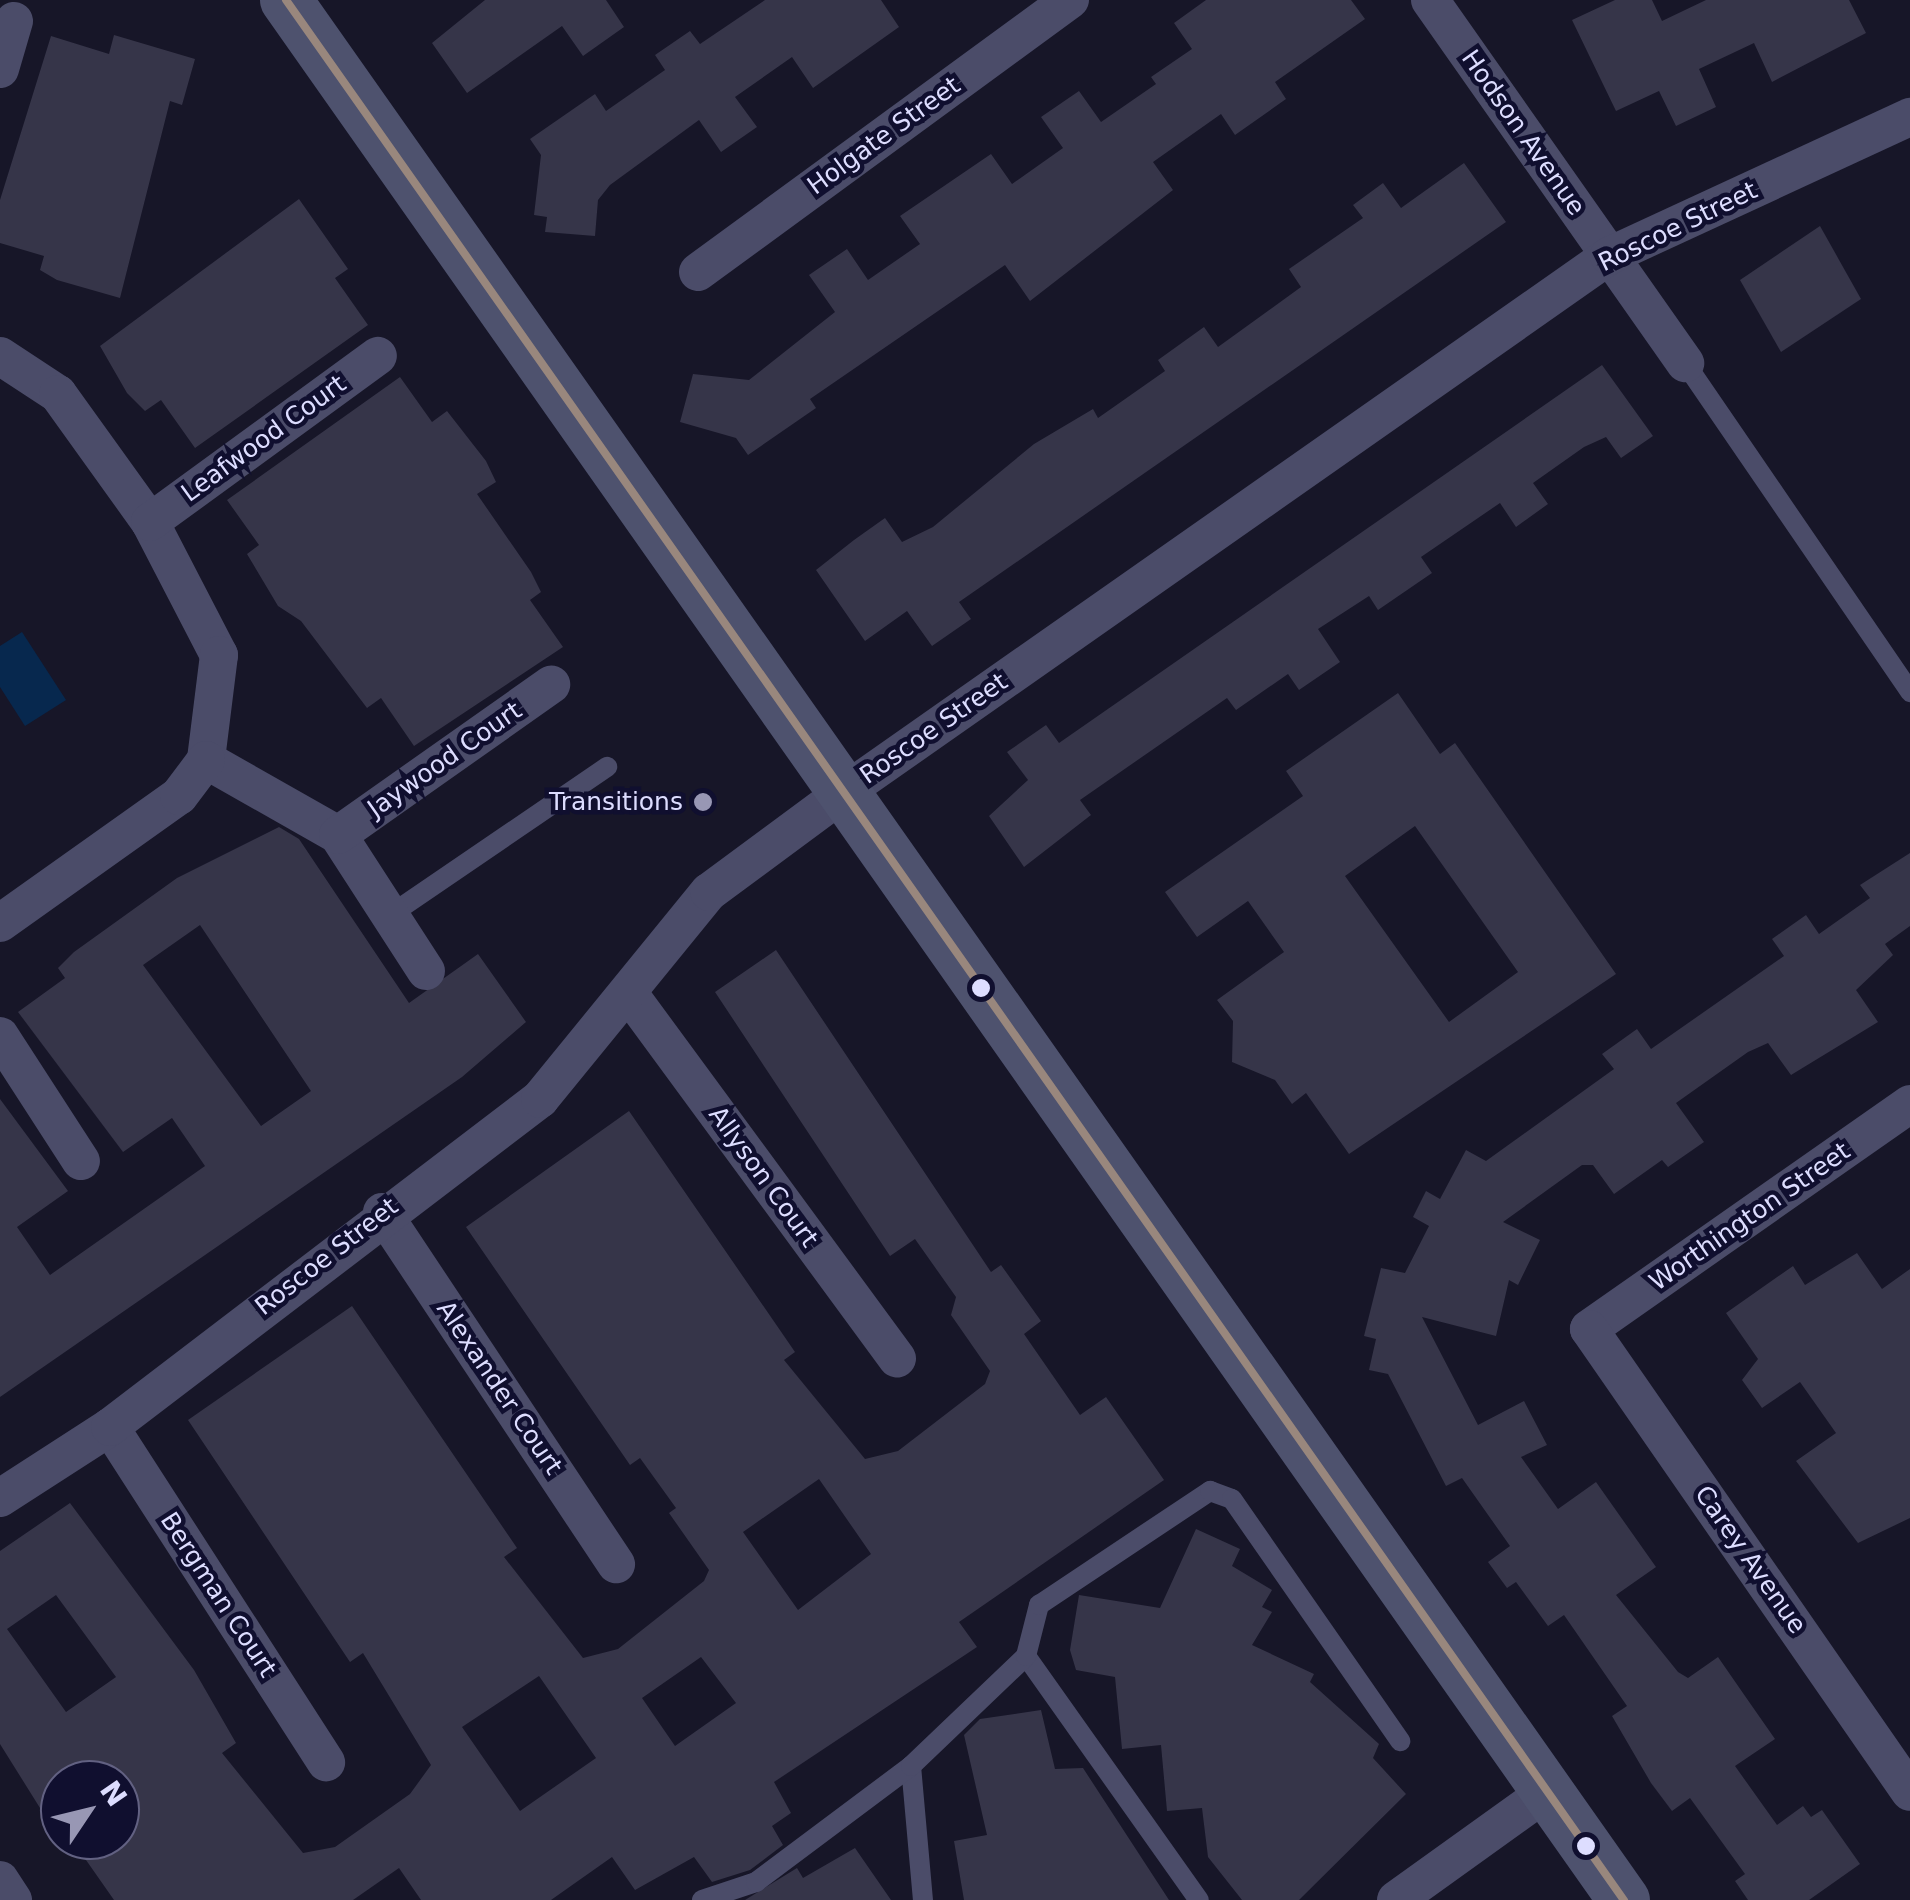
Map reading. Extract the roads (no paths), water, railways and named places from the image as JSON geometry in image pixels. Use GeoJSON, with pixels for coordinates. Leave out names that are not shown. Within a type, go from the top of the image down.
{"type":"FeatureCollection","features":[{"type":"Feature","properties":{"kind":"main road"},"geometry":{"type":"LineString","coordinates":[[293,3],[843,793],[1206,1302],[1624,1900]]}},
{"type":"Feature","properties":{"kind":"street","name":"Holgate Street"},"geometry":{"type":"LineString","coordinates":[[698,272],[1070,0]]}},
{"type":"Feature","properties":{"kind":"street","name":"Hodson Avenue"},"geometry":{"type":"LineString","coordinates":[[1430,0],[1685,363]]}},
{"type":"Feature","properties":{"kind":"street"},"geometry":{"type":"LineString","coordinates":[[0,69],[14,21]]}},
{"type":"Feature","properties":{"kind":"street","name":"Roscoe Street"},"geometry":{"type":"LineString","coordinates":[[0,1498],[110,1427],[382,1212],[540,1099],[630,995],[710,892],[843,793],[1610,256],[1910,117]]}},
{"type":"Feature","properties":{"kind":"street"},"geometry":{"type":"LineString","coordinates":[[0,356],[58,394],[150,522],[219,655],[206,760],[179,796],[0,923]]}},
{"type":"Feature","properties":{"kind":"street","name":"Leafwood Court"},"geometry":{"type":"LineString","coordinates":[[150,522],[378,356]]}},
{"type":"Feature","properties":{"kind":"street","name":"Jaywood Court"},"geometry":{"type":"LineString","coordinates":[[338,835],[551,685]]}},
{"type":"Feature","properties":{"kind":"street"},"geometry":{"type":"LineString","coordinates":[[206,760],[338,835],[426,971]]}},
{"type":"Feature","properties":{"kind":"street","name":"Allyson Court"},"geometry":{"type":"LineString","coordinates":[[630,995],[897,1358]]}},
{"type":"Feature","properties":{"kind":"street"},"geometry":{"type":"LineString","coordinates":[[0,1036],[80,1161]]}},
{"type":"Feature","properties":{"kind":"street","name":"Worthington Street"},"geometry":{"type":"LineString","coordinates":[[1589,1329],[1910,1104]]}},
{"type":"Feature","properties":{"kind":"street","name":"Alexander Court"},"geometry":{"type":"LineString","coordinates":[[382,1212],[616,1564]]}},
{"type":"Feature","properties":{"kind":"street","name":"Carey Avenue"},"geometry":{"type":"LineString","coordinates":[[1589,1329],[1910,1792]]}},
{"type":"Feature","properties":{"kind":"street","name":"Bergman Court"},"geometry":{"type":"LineString","coordinates":[[110,1427],[326,1762]]}},
{"type":"Feature","properties":{"kind":"street"},"geometry":{"type":"LineString","coordinates":[[1396,1900],[1549,1790]]}},
{"type":"Feature","properties":{"kind":"street"},"geometry":{"type":"LineString","coordinates":[[0,1880],[13,1900]]}},
{"type":"Feature","properties":{"kind":"lane"},"geometry":{"type":"LineString","coordinates":[[1685,363],[1910,692]]}},
{"type":"Feature","properties":{"kind":"lane"},"geometry":{"type":"LineString","coordinates":[[390,915],[607,767]]}},
{"type":"Feature","properties":{"kind":"lane"},"geometry":{"type":"LineString","coordinates":[[702,1900],[756,1882],[911,1766],[1026,1656],[1040,1604],[1210,1491],[1232,1499],[1400,1741]]}},
{"type":"Feature","properties":{"kind":"lane"},"geometry":{"type":"LineString","coordinates":[[1026,1656],[1199,1900]]}},
{"type":"Feature","properties":{"kind":"lane"},"geometry":{"type":"LineString","coordinates":[[911,1766],[923,1900]]}},
{"type":"Feature","properties":{"kind":"water"},"geometry":{"type":"Polygon","coordinates":[[[22,632],[66,700],[25,726],[0,687],[0,646],[22,632]]]}},
{"type":"Feature","properties":{"kind":"place","name":"Transitions"},"geometry":{"type":"Point","coordinates":[703,802]}}]}
